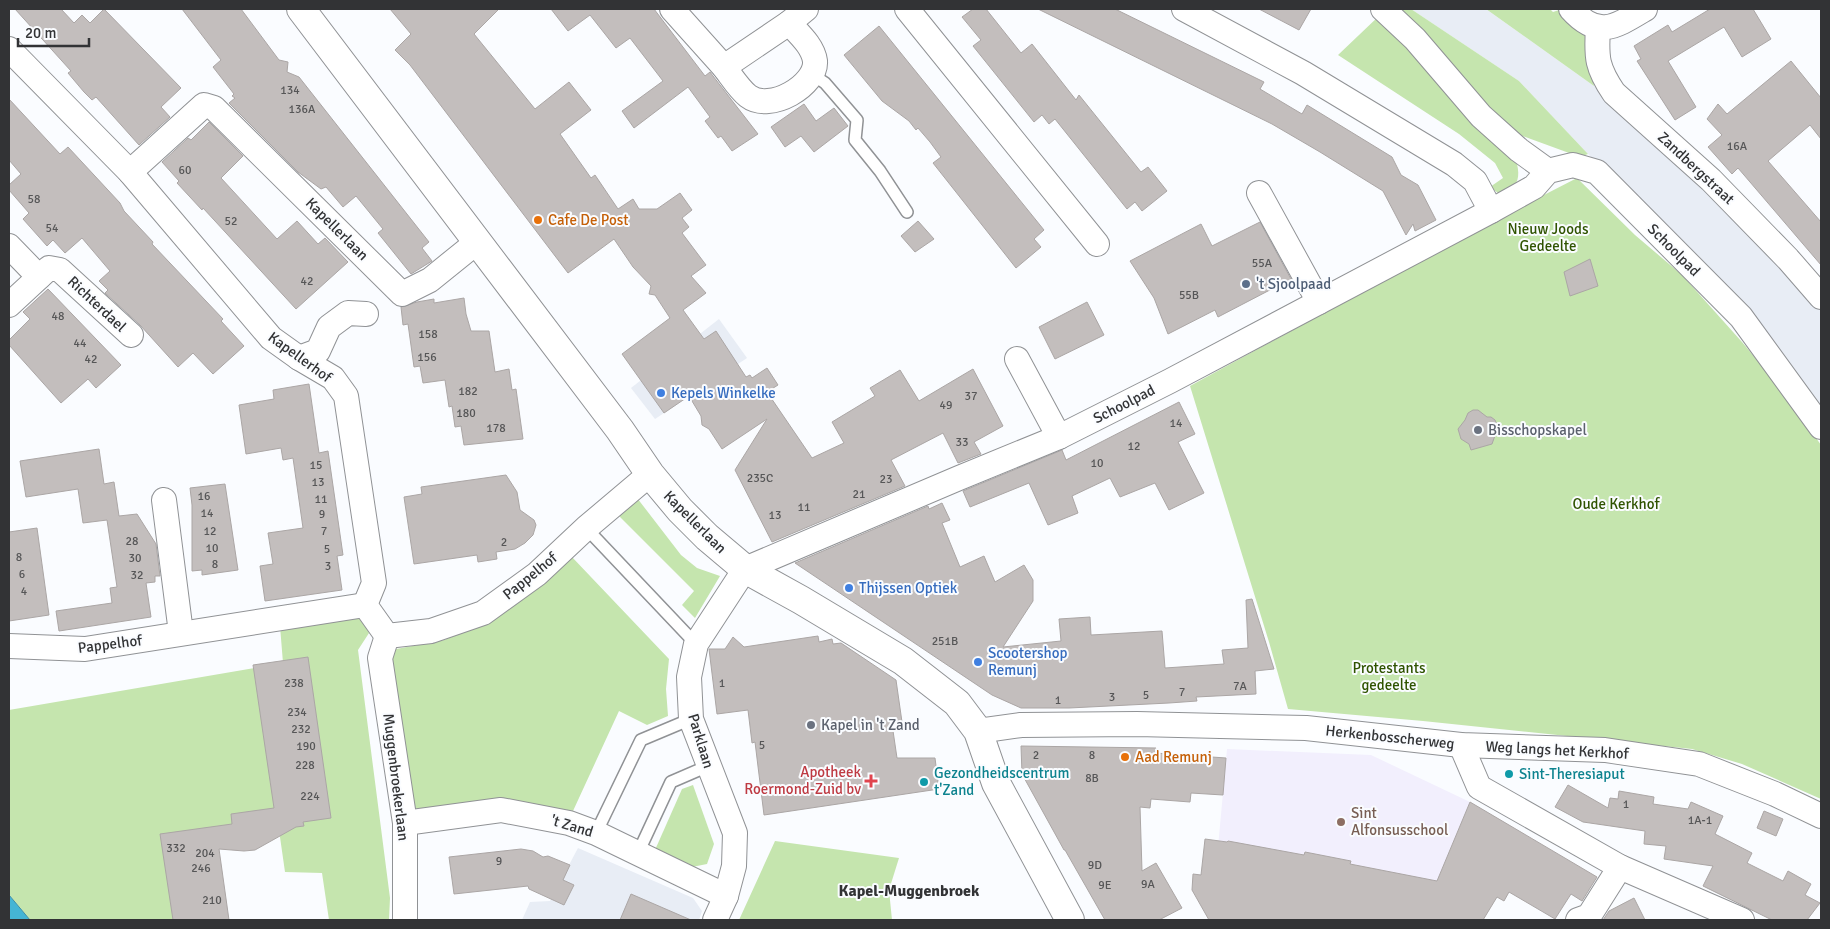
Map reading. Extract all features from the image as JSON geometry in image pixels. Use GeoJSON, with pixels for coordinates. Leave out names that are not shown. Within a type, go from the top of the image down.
{"type":"FeatureCollection","features":[{"type":"Feature","properties":{"kind":"street","name":"Kapellerlaan"},"geometry":{"type":"LineString","coordinates":[[300,9],[620,430],[650,474],[680,510],[706,537],[745,570],[801,600],[903,661],[957,703],[978,731],[996,783],[1070,920]]}},
{"type":"Feature","properties":{"kind":"street"},"geometry":{"type":"LineString","coordinates":[[672,9],[749,97],[768,102],[786,98],[813,75],[815,63],[813,51],[798,16],[724,67]]}},
{"type":"Feature","properties":{"kind":"street"},"geometry":{"type":"LineString","coordinates":[[907,9],[1097,244]]}},
{"type":"Feature","properties":{"kind":"street"},"geometry":{"type":"LineString","coordinates":[[1184,9],[1303,73],[1454,164],[1475,181],[1491,211]]}},
{"type":"Feature","properties":{"kind":"street"},"geometry":{"type":"LineString","coordinates":[[1383,9],[1415,39],[1481,116],[1519,150],[1548,171]]}},
{"type":"Feature","properties":{"kind":"street"},"geometry":{"type":"LineString","coordinates":[[1571,9],[1580,20],[1598,28],[1618,25],[1645,9]]}},
{"type":"Feature","properties":{"kind":"street","name":"Zandbergstraat"},"geometry":{"type":"LineString","coordinates":[[1598,28],[1598,60],[1602,75],[1614,93],[1711,180],[1788,259],[1821,297]]}},
{"type":"Feature","properties":{"kind":"street","name":"Kapellerhof"},"geometry":{"type":"LineString","coordinates":[[9,49],[130,172],[271,338],[299,358],[333,378],[346,396],[374,583],[365,605]]}},
{"type":"Feature","properties":{"kind":"street","name":"Kapellerlaan"},"geometry":{"type":"LineString","coordinates":[[130,172],[204,105],[214,108],[402,294],[430,280],[477,242]]}},
{"type":"Feature","properties":{"kind":"street","name":"Schoolpad"},"geometry":{"type":"LineString","coordinates":[[745,570],[1059,437],[1170,381],[1491,211],[1534,187],[1548,171],[1573,165],[1597,172],[1741,317],[1821,428]]}},
{"type":"Feature","properties":{"kind":"street"},"geometry":{"type":"LineString","coordinates":[[1259,193],[1319,302]]}},
{"type":"Feature","properties":{"kind":"street"},"geometry":{"type":"LineString","coordinates":[[9,246],[39,277]]}},
{"type":"Feature","properties":{"kind":"street","name":"Richterdael"},"geometry":{"type":"LineString","coordinates":[[9,305],[49,268],[60,270],[131,335]]}},
{"type":"Feature","properties":{"kind":"street"},"geometry":{"type":"LineString","coordinates":[[299,358],[318,351],[329,327],[348,313],[366,314]]}},
{"type":"Feature","properties":{"kind":"street"},"geometry":{"type":"LineString","coordinates":[[1017,359],[1059,437]]}},
{"type":"Feature","properties":{"kind":"street","name":"Pappelhof"},"geometry":{"type":"LineString","coordinates":[[387,636],[431,630],[483,613],[537,574],[586,528],[650,474]]}},
{"type":"Feature","properties":{"kind":"street"},"geometry":{"type":"LineString","coordinates":[[164,500],[181,633]]}},
{"type":"Feature","properties":{"kind":"street","name":"Parklaan"},"geometry":{"type":"LineString","coordinates":[[715,920],[726,896],[734,866],[735,833],[691,719],[689,677],[696,644],[745,570]]}},
{"type":"Feature","properties":{"kind":"street"},"geometry":{"type":"LineString","coordinates":[[365,605],[387,636]]}},
{"type":"Feature","properties":{"kind":"street","name":"Pappelhof"},"geometry":{"type":"LineString","coordinates":[[9,646],[85,649],[365,605]]}},
{"type":"Feature","properties":{"kind":"street","name":"Muggenbroekerlaan"},"geometry":{"type":"LineString","coordinates":[[387,636],[380,658],[405,823],[405,920]]}},
{"type":"Feature","properties":{"kind":"street","name":"Herkenbosscherweg"},"geometry":{"type":"LineString","coordinates":[[978,731],[1021,725],[1137,724],[1306,728],[1461,745],[1479,787],[1620,867],[1742,920]]}},
{"type":"Feature","properties":{"kind":"street","name":"Weg langs het Kerkhof"},"geometry":{"type":"LineString","coordinates":[[1461,745],[1605,750],[1699,764],[1776,794],[1821,816]]}},
{"type":"Feature","properties":{"kind":"street","name":"'t Zand"},"geometry":{"type":"LineString","coordinates":[[405,823],[501,810],[569,823],[596,833],[726,896]]}},
{"type":"Feature","properties":{"kind":"street"},"geometry":{"type":"LineString","coordinates":[[1578,920],[1589,916],[1620,867]]}},
{"type":"Feature","properties":{"kind":"lane"},"geometry":{"type":"LineString","coordinates":[[813,75],[825,83],[858,120],[856,140],[880,171],[907,212]]}},
{"type":"Feature","properties":{"kind":"lane"},"geometry":{"type":"LineString","coordinates":[[586,528],[696,644]]}},
{"type":"Feature","properties":{"kind":"lane"},"geometry":{"type":"LineString","coordinates":[[596,833],[640,740],[691,719]]}},
{"type":"Feature","properties":{"kind":"lane"},"geometry":{"type":"LineString","coordinates":[[638,853],[671,782],[708,766]]}},
{"type":"Feature","properties":{"kind":"shaded area"},"geometry":{"type":"Polygon","coordinates":[[[1411,9],[1486,9],[1594,86],[1656,137],[1821,307],[1821,414],[1688,251],[1588,154],[1519,81],[1411,9]]]}},
{"type":"Feature","properties":{"kind":"shaded area"},"geometry":{"type":"Polygon","coordinates":[[[719,319],[747,358],[655,419],[631,388],[719,319]]]}},
{"type":"Feature","properties":{"kind":"shaded area","name":"Sint Alfonsusschool"},"geometry":{"type":"Polygon","coordinates":[[[1227,749],[1371,755],[1470,802],[1421,920],[1238,920],[1239,917],[1215,880],[1227,749]]]}},
{"type":"Feature","properties":{"kind":"shaded area"},"geometry":{"type":"Polygon","coordinates":[[[578,848],[693,898],[702,911],[699,920],[522,920],[530,902],[550,901],[578,848]]]}},
{"type":"Feature","properties":{"kind":"green space"},"geometry":{"type":"Polygon","coordinates":[[[1391,9],[1411,9],[1519,81],[1588,154],[1580,157],[1509,131],[1391,9]]]}},
{"type":"Feature","properties":{"kind":"green space"},"geometry":{"type":"Polygon","coordinates":[[[1486,9],[1550,9],[1553,12],[1559,10],[1586,37],[1594,86],[1486,9]]]}},
{"type":"Feature","properties":{"kind":"green space"},"geometry":{"type":"Polygon","coordinates":[[[1380,15],[1412,47],[1517,164],[1517,180],[1508,193],[1498,193],[1490,187],[1503,178],[1495,163],[1459,134],[1338,55],[1380,15]]]}},
{"type":"Feature","properties":{"kind":"green space","name":"Oude Kerkhof"},"geometry":{"type":"Polygon","coordinates":[[[1577,178],[1635,235],[1682,275],[1786,395],[1821,445],[1821,799],[1742,764],[1692,749],[1288,709],[1190,386],[1495,220],[1577,178]]]}},
{"type":"Feature","properties":{"kind":"green space"},"geometry":{"type":"Polygon","coordinates":[[[634,494],[681,555],[697,568],[720,576],[695,618],[682,605],[694,591],[615,512],[634,494]]]}},
{"type":"Feature","properties":{"kind":"green space"},"geometry":{"type":"Polygon","coordinates":[[[571,556],[669,659],[666,689],[668,716],[647,725],[619,711],[573,811],[500,798],[415,809],[391,650],[444,640],[487,623],[571,556]]]}},
{"type":"Feature","properties":{"kind":"green space"},"geometry":{"type":"Polygon","coordinates":[[[360,616],[369,633],[358,650],[390,898],[389,920],[329,920],[322,873],[285,872],[278,823],[214,830],[224,920],[30,920],[9,895],[9,710],[283,663],[280,626],[360,616]]]}},
{"type":"Feature","properties":{"kind":"green space"},"geometry":{"type":"Polygon","coordinates":[[[693,785],[714,844],[707,864],[692,867],[655,850],[682,789],[693,785]]]}},
{"type":"Feature","properties":{"kind":"green space"},"geometry":{"type":"Polygon","coordinates":[[[775,841],[899,858],[889,890],[892,920],[739,920],[775,841]]]}},
{"type":"Feature","properties":{"kind":"water"},"geometry":{"type":"Polygon","coordinates":[[[9,895],[30,920],[9,920],[9,895]]]}},
{"type":"Feature","properties":{"kind":"building"},"geometry":{"type":"Polygon","coordinates":[[[15,9],[61,9],[74,23],[82,15],[90,23],[104,9],[181,88],[161,107],[170,117],[139,145],[96,97],[92,100],[84,92],[68,73],[71,71],[15,9]]]}},
{"type":"Feature","properties":{"kind":"building"},"geometry":{"type":"Polygon","coordinates":[[[182,9],[241,9],[279,60],[288,62],[287,72],[299,77],[429,242],[422,248],[432,261],[411,274],[378,233],[383,229],[356,196],[343,207],[326,187],[321,189],[298,172],[229,103],[235,98],[232,96],[234,94],[213,67],[221,60],[182,9]]]}},
{"type":"Feature","properties":{"kind":"building"},"geometry":{"type":"Polygon","coordinates":[[[390,9],[499,9],[474,34],[535,109],[569,82],[591,110],[560,134],[591,178],[595,175],[618,209],[633,199],[639,209],[657,209],[680,193],[692,210],[682,218],[689,227],[682,233],[706,265],[691,276],[706,293],[683,310],[704,339],[716,331],[746,377],[750,375],[752,378],[767,368],[778,385],[767,392],[812,458],[844,443],[832,422],[875,396],[870,388],[900,370],[919,401],[973,369],[1003,426],[974,442],[981,454],[958,463],[943,433],[891,460],[905,486],[772,542],[735,470],[767,419],[722,449],[709,429],[702,425],[701,416],[689,396],[664,413],[622,354],[670,318],[655,295],[649,294],[651,286],[633,267],[614,239],[568,273],[410,65],[395,50],[411,34],[390,9]]]}},
{"type":"Feature","properties":{"kind":"building"},"geometry":{"type":"Polygon","coordinates":[[[551,9],[654,9],[705,76],[710,72],[758,134],[732,151],[721,136],[718,138],[705,121],[710,117],[688,87],[634,128],[622,111],[663,81],[630,38],[616,48],[590,15],[568,31],[551,9]]]}},
{"type":"Feature","properties":{"kind":"building"},"geometry":{"type":"Polygon","coordinates":[[[973,9],[986,9],[1021,53],[1032,44],[1076,100],[1079,95],[1141,172],[1148,167],[1167,191],[1142,211],[1135,202],[1127,209],[1055,119],[1049,124],[1042,115],[1034,122],[973,46],[981,40],[962,17],[973,9]]]}},
{"type":"Feature","properties":{"kind":"building"},"geometry":{"type":"Polygon","coordinates":[[[1038,9],[1115,9],[1264,82],[1260,89],[1302,114],[1307,105],[1392,157],[1401,175],[1418,185],[1436,220],[1415,231],[1413,224],[1406,235],[1383,191],[1320,152],[1272,124],[1038,9]]]}},
{"type":"Feature","properties":{"kind":"building"},"geometry":{"type":"Polygon","coordinates":[[[1259,9],[1311,9],[1299,30],[1259,9]]]}},
{"type":"Feature","properties":{"kind":"building"},"geometry":{"type":"Polygon","coordinates":[[[1710,9],[1753,9],[1771,39],[1742,57],[1724,27],[1668,61],[1696,107],[1675,120],[1637,61],[1641,59],[1634,46],[1668,25],[1672,32],[1710,9]]]}},
{"type":"Feature","properties":{"kind":"building"},"geometry":{"type":"Polygon","coordinates":[[[879,26],[1044,230],[1034,239],[1041,247],[1016,268],[933,163],[941,157],[930,142],[918,128],[916,130],[909,121],[882,101],[844,55],[879,26]]]}},
{"type":"Feature","properties":{"kind":"building"},"geometry":{"type":"Polygon","coordinates":[[[1791,61],[1821,98],[1821,139],[1810,125],[1768,161],[1821,222],[1821,265],[1738,168],[1732,174],[1708,147],[1722,135],[1707,119],[1718,104],[1727,114],[1791,61]]]}},
{"type":"Feature","properties":{"kind":"building"},"geometry":{"type":"Polygon","coordinates":[[[9,99],[60,154],[68,147],[120,203],[124,211],[153,242],[152,244],[223,319],[221,321],[244,346],[213,374],[193,353],[178,367],[140,325],[105,293],[108,290],[99,281],[110,271],[82,238],[65,253],[53,240],[47,246],[23,219],[29,213],[9,190],[9,185],[21,174],[9,160],[9,99]]]}},
{"type":"Feature","properties":{"kind":"building"},"geometry":{"type":"Polygon","coordinates":[[[804,104],[816,121],[834,108],[848,126],[814,152],[801,136],[785,147],[771,127],[804,104]]]}},
{"type":"Feature","properties":{"kind":"building"},"geometry":{"type":"Polygon","coordinates":[[[209,122],[243,156],[221,178],[277,239],[297,221],[318,244],[325,238],[348,262],[296,309],[203,208],[202,210],[177,183],[179,181],[162,162],[188,138],[191,140],[209,122]]]}},
{"type":"Feature","properties":{"kind":"building"},"geometry":{"type":"Polygon","coordinates":[[[918,221],[934,239],[915,252],[901,236],[918,221]]]}},
{"type":"Feature","properties":{"kind":"building"},"geometry":{"type":"Polygon","coordinates":[[[1260,222],[1291,279],[1218,317],[1215,310],[1168,334],[1154,298],[1130,261],[1201,224],[1212,246],[1260,222]]]}},
{"type":"Feature","properties":{"kind":"building"},"geometry":{"type":"Polygon","coordinates":[[[1590,259],[1598,286],[1570,296],[1564,272],[1590,259]]]}},
{"type":"Feature","properties":{"kind":"building"},"geometry":{"type":"Polygon","coordinates":[[[48,289],[121,365],[96,388],[88,379],[61,403],[9,345],[9,340],[30,319],[23,312],[48,289]]]}},
{"type":"Feature","properties":{"kind":"building"},"geometry":{"type":"Polygon","coordinates":[[[464,298],[471,331],[489,331],[495,372],[509,369],[512,390],[516,389],[523,439],[464,445],[461,426],[455,427],[452,406],[449,407],[445,380],[423,383],[420,366],[414,367],[408,324],[403,325],[401,307],[434,299],[434,303],[464,298]]]}},
{"type":"Feature","properties":{"kind":"building"},"geometry":{"type":"Polygon","coordinates":[[[1087,302],[1104,335],[1055,359],[1039,327],[1087,302]]]}},
{"type":"Feature","properties":{"kind":"building"},"geometry":{"type":"Polygon","coordinates":[[[309,384],[319,453],[328,451],[343,555],[337,556],[342,590],[265,601],[260,566],[273,564],[268,533],[303,528],[293,458],[283,460],[281,448],[246,454],[239,405],[274,399],[273,390],[309,384]]]}},
{"type":"Feature","properties":{"kind":"building"},"geometry":{"type":"Polygon","coordinates":[[[1179,402],[1195,434],[1178,442],[1204,493],[1169,510],[1155,483],[1120,497],[1110,478],[1072,496],[1078,513],[1048,525],[1029,483],[970,507],[963,491],[1062,450],[1066,460],[1179,402]]]}},
{"type":"Feature","properties":{"kind":"building","name":"Bisschopskapel"},"geometry":{"type":"Polygon","coordinates":[[[1478,410],[1487,417],[1491,417],[1495,420],[1498,427],[1492,444],[1471,450],[1469,444],[1461,439],[1458,429],[1468,413],[1478,410]]]}},
{"type":"Feature","properties":{"kind":"building"},"geometry":{"type":"Polygon","coordinates":[[[99,449],[104,484],[114,482],[119,516],[137,514],[156,544],[160,576],[155,576],[155,582],[146,583],[151,617],[59,631],[56,611],[112,603],[110,588],[117,587],[107,520],[83,523],[78,489],[26,497],[20,461],[99,449]]]}},
{"type":"Feature","properties":{"kind":"building"},"geometry":{"type":"Polygon","coordinates":[[[506,475],[517,492],[520,510],[534,520],[536,525],[533,535],[525,543],[515,549],[496,552],[497,559],[478,562],[477,555],[414,564],[404,497],[422,494],[421,487],[506,475]]]}},
{"type":"Feature","properties":{"kind":"building"},"geometry":{"type":"Polygon","coordinates":[[[225,484],[238,570],[202,575],[202,570],[192,571],[192,505],[190,488],[225,484]]]}},
{"type":"Feature","properties":{"kind":"building"},"geometry":{"type":"Polygon","coordinates":[[[942,503],[950,520],[942,523],[960,567],[984,556],[995,582],[1024,565],[1033,580],[1033,601],[1003,647],[1061,641],[1059,619],[1090,617],[1091,635],[1162,631],[1165,668],[1224,664],[1222,650],[1248,648],[1246,600],[1252,599],[1274,669],[1255,671],[1256,694],[1196,697],[1197,701],[1169,703],[1069,708],[1021,708],[992,695],[795,563],[928,506],[929,509],[942,503]]]}},
{"type":"Feature","properties":{"kind":"building"},"geometry":{"type":"Polygon","coordinates":[[[37,528],[49,615],[9,621],[9,532],[37,528]]]}},
{"type":"Feature","properties":{"kind":"building","name":"Kapel in 't Zand"},"geometry":{"type":"Polygon","coordinates":[[[818,636],[819,642],[832,639],[833,644],[841,643],[896,680],[902,722],[892,724],[897,758],[935,758],[939,789],[764,815],[755,742],[752,743],[748,710],[717,714],[709,649],[725,649],[733,637],[744,647],[818,636]]]}},
{"type":"Feature","properties":{"kind":"building"},"geometry":{"type":"Polygon","coordinates":[[[308,657],[331,818],[303,822],[304,826],[296,827],[255,850],[219,849],[229,920],[173,920],[160,834],[232,824],[231,814],[274,808],[253,665],[308,657]]]}},
{"type":"Feature","properties":{"kind":"building"},"geometry":{"type":"Polygon","coordinates":[[[1021,746],[1156,748],[1155,753],[1226,758],[1223,795],[1191,793],[1190,802],[1151,799],[1150,808],[1140,807],[1142,871],[1156,863],[1182,908],[1159,920],[1105,920],[1022,774],[1021,746]]]}},
{"type":"Feature","properties":{"kind":"building"},"geometry":{"type":"Polygon","coordinates":[[[1568,785],[1608,808],[1610,798],[1618,799],[1619,791],[1654,797],[1653,804],[1688,809],[1691,802],[1723,816],[1715,834],[1752,853],[1747,863],[1783,881],[1788,871],[1811,884],[1805,895],[1820,903],[1807,920],[1772,920],[1703,886],[1713,866],[1664,859],[1666,846],[1644,844],[1645,831],[1583,822],[1555,807],[1568,785]]]}},
{"type":"Feature","properties":{"kind":"building"},"geometry":{"type":"Polygon","coordinates":[[[1470,802],[1597,877],[1582,901],[1571,894],[1555,919],[1509,892],[1504,901],[1497,897],[1483,920],[1209,920],[1192,890],[1193,874],[1201,875],[1205,839],[1228,841],[1304,855],[1305,852],[1351,861],[1350,864],[1437,881],[1470,802]]]}},
{"type":"Feature","properties":{"kind":"building"},"geometry":{"type":"Polygon","coordinates":[[[1764,811],[1783,819],[1776,836],[1757,828],[1764,811]]]}},
{"type":"Feature","properties":{"kind":"building"},"geometry":{"type":"Polygon","coordinates":[[[521,849],[533,851],[543,857],[548,856],[570,865],[563,880],[574,885],[564,905],[529,889],[528,886],[454,894],[449,857],[521,849]]]}},
{"type":"Feature","properties":{"kind":"building"},"geometry":{"type":"Polygon","coordinates":[[[631,894],[691,920],[620,920],[631,894]]]}},
{"type":"Feature","properties":{"kind":"building"},"geometry":{"type":"Polygon","coordinates":[[[1634,898],[1645,920],[1603,920],[1609,911],[1634,898]]]}},
{"type":"Feature","properties":{"kind":"place","name":"Cafe De Post"},"geometry":{"type":"Point","coordinates":[538,220]}},
{"type":"Feature","properties":{"kind":"place","name":"'t Sjoolpaad"},"geometry":{"type":"Point","coordinates":[1246,284]}},
{"type":"Feature","properties":{"kind":"place","name":"Kepels Winkelke"},"geometry":{"type":"Point","coordinates":[661,393]}},
{"type":"Feature","properties":{"kind":"place","name":"Bisschopskapel"},"geometry":{"type":"Point","coordinates":[1478,430]}},
{"type":"Feature","properties":{"kind":"place","name":"Thijssen Optiek"},"geometry":{"type":"Point","coordinates":[849,588]}},
{"type":"Feature","properties":{"kind":"place","name":"Scootershop Remunj"},"geometry":{"type":"Point","coordinates":[978,662]}},
{"type":"Feature","properties":{"kind":"place","name":"Kapel in 't Zand"},"geometry":{"type":"Point","coordinates":[811,725]}},
{"type":"Feature","properties":{"kind":"place","name":"Aad Remunj"},"geometry":{"type":"Point","coordinates":[1125,757]}},
{"type":"Feature","properties":{"kind":"place","name":"Sint-Theresiaput"},"geometry":{"type":"Point","coordinates":[1509,774]}},
{"type":"Feature","properties":{"kind":"place","name":"Apotheek Roermond-Zuid bv"},"geometry":{"type":"Point","coordinates":[871,781]}},
{"type":"Feature","properties":{"kind":"place","name":"Gezondheidscentrum t'Zand"},"geometry":{"type":"Point","coordinates":[924,782]}},
{"type":"Feature","properties":{"kind":"place","name":"Sint Alfonsusschool"},"geometry":{"type":"Point","coordinates":[1341,822]}},
{"type":"Feature","properties":{"kind":"district","name":"Kapel-Muggenbroek"},"geometry":{"type":"Point","coordinates":[909,891]}},
{"type":"Feature","properties":{"kind":"park label","name":"Nieuw Joods Gedeelte"},"geometry":{"type":"Point","coordinates":[1548,238]}},
{"type":"Feature","properties":{"kind":"park label","name":"Protestants gedeelte"},"geometry":{"type":"Point","coordinates":[1389,676]}}]}
